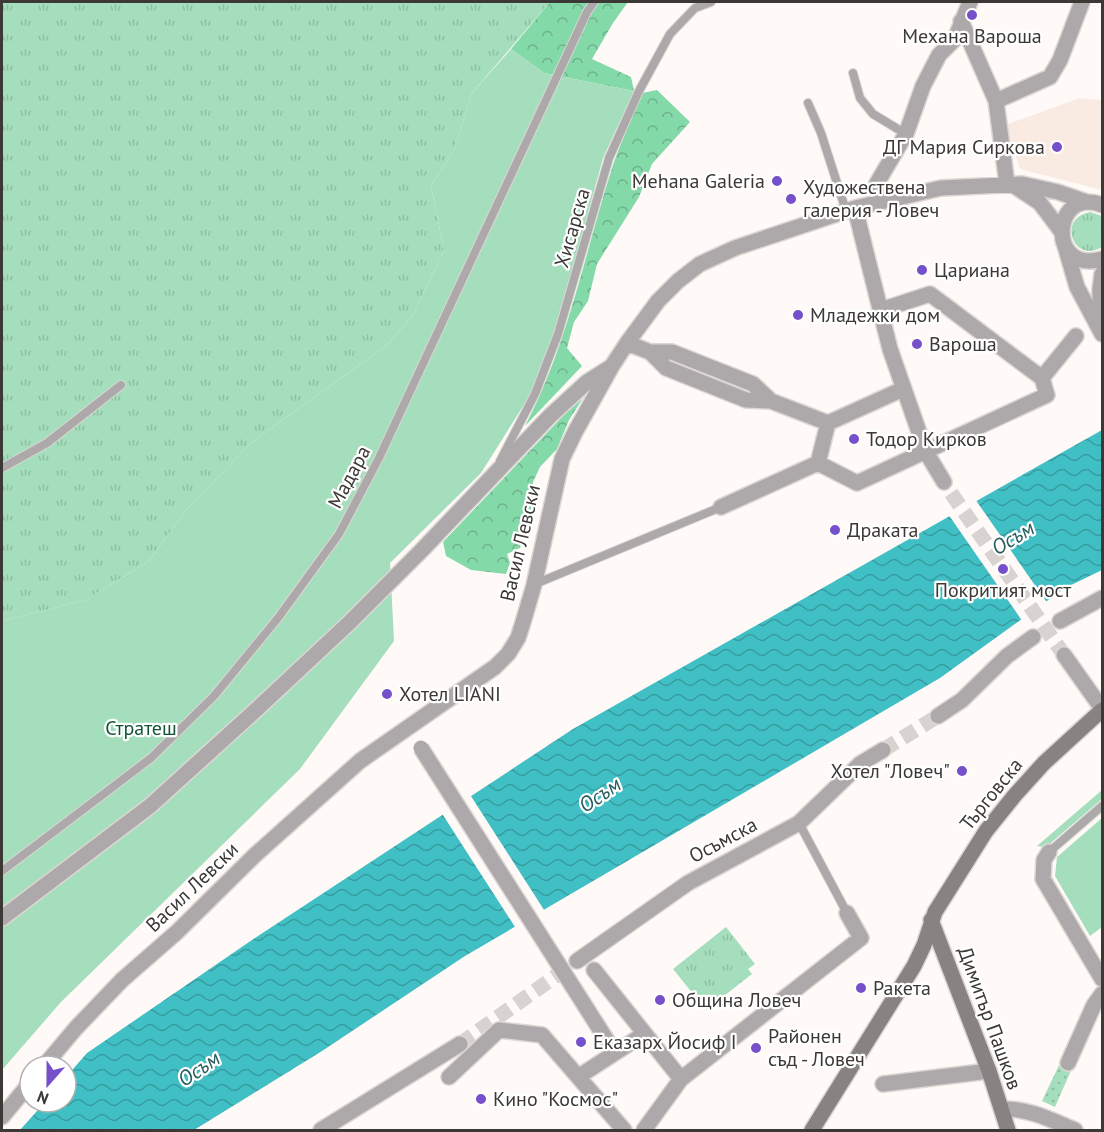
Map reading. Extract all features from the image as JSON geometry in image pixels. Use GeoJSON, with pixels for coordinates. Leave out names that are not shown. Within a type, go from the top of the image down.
{"type":"FeatureCollection","features":[{"type":"Feature","properties":{"kind":"street"},"geometry":{"type":"LineString","coordinates":[[882,201],[877,183],[906,135],[923,86],[939,55],[955,39],[970,2]]}},
{"type":"Feature","properties":{"kind":"street"},"geometry":{"type":"LineString","coordinates":[[996,102],[1050,77],[1060,60],[1082,2]]}},
{"type":"Feature","properties":{"kind":"street"},"geometry":{"type":"LineString","coordinates":[[961,21],[996,102],[1007,184],[1024,191],[1040,202],[1069,251],[1084,260],[1102,259]]}},
{"type":"Feature","properties":{"kind":"street","name":"Васил Левски"},"geometry":{"type":"LineString","coordinates":[[54,1054],[122,980],[177,932],[254,856],[360,761],[495,667],[508,654],[518,638],[534,585],[562,459],[585,412],[612,366],[658,301],[678,281],[700,264],[735,248],[850,209],[941,188],[1007,184],[1035,186],[1102,205]]}},
{"type":"Feature","properties":{"kind":"street"},"geometry":{"type":"LineString","coordinates":[[1087,202],[1070,210],[1065,217],[1063,238],[1077,286],[1101,330]]}},
{"type":"Feature","properties":{"kind":"street"},"geometry":{"type":"LineString","coordinates":[[850,209],[903,389],[926,452],[944,482]]}},
{"type":"Feature","properties":{"kind":"street"},"geometry":{"type":"LineString","coordinates":[[1101,330],[1102,274]]}},
{"type":"Feature","properties":{"kind":"street"},"geometry":{"type":"LineString","coordinates":[[818,463],[857,483],[1047,396],[1042,378],[930,294],[880,310]]}},
{"type":"Feature","properties":{"kind":"street"},"geometry":{"type":"LineString","coordinates":[[1042,378],[1076,336]]}},
{"type":"Feature","properties":{"kind":"street"},"geometry":{"type":"LineString","coordinates":[[627,343],[650,352],[666,368],[746,400],[771,401],[828,423],[903,389]]}},
{"type":"Feature","properties":{"kind":"street"},"geometry":{"type":"LineString","coordinates":[[2,918],[150,806],[349,623],[550,416],[587,382],[612,366]]}},
{"type":"Feature","properties":{"kind":"street"},"geometry":{"type":"LineString","coordinates":[[818,463],[828,423]]}},
{"type":"Feature","properties":{"kind":"street"},"geometry":{"type":"LineString","coordinates":[[721,507],[818,463]]}},
{"type":"Feature","properties":{"kind":"street"},"geometry":{"type":"LineString","coordinates":[[1060,621],[1102,598]]}},
{"type":"Feature","properties":{"kind":"street"},"geometry":{"type":"LineString","coordinates":[[938,716],[962,700],[1006,656],[1033,636]]}},
{"type":"Feature","properties":{"kind":"street"},"geometry":{"type":"LineString","coordinates":[[1064,655],[1100,706]]}},
{"type":"Feature","properties":{"kind":"street","name":"Търговска"},"geometry":{"type":"LineString","coordinates":[[812,1131],[914,966],[932,921],[956,877],[986,831],[1044,763],[1100,706]]}},
{"type":"Feature","properties":{"kind":"street"},"geometry":{"type":"LineString","coordinates":[[421,748],[615,1053]]}},
{"type":"Feature","properties":{"kind":"street","name":"Осъмска"},"geometry":{"type":"LineString","coordinates":[[577,961],[688,883],[800,823],[860,764],[883,750]]}},
{"type":"Feature","properties":{"kind":"street"},"geometry":{"type":"LineString","coordinates":[[1049,852],[1044,860],[1043,879],[1102,979]]}},
{"type":"Feature","properties":{"kind":"street"},"geometry":{"type":"LineString","coordinates":[[644,1131],[681,1079],[861,938],[847,913]]}},
{"type":"Feature","properties":{"kind":"street","name":"Димитър Пашков"},"geometry":{"type":"LineString","coordinates":[[932,921],[989,1071],[1008,1131]]}},
{"type":"Feature","properties":{"kind":"street"},"geometry":{"type":"LineString","coordinates":[[594,970],[681,1079]]}},
{"type":"Feature","properties":{"kind":"street"},"geometry":{"type":"LineString","coordinates":[[1068,1063],[1094,1005],[1102,994]]}},
{"type":"Feature","properties":{"kind":"street"},"geometry":{"type":"LineString","coordinates":[[449,1077],[499,1030],[542,1035],[624,1131]]}},
{"type":"Feature","properties":{"kind":"street"},"geometry":{"type":"LineString","coordinates":[[578,1077],[644,1034]]}},
{"type":"Feature","properties":{"kind":"street"},"geometry":{"type":"LineString","coordinates":[[321,1131],[460,1044]]}},
{"type":"Feature","properties":{"kind":"street"},"geometry":{"type":"LineString","coordinates":[[883,1084],[989,1071]]}},
{"type":"Feature","properties":{"kind":"street"},"geometry":{"type":"LineString","coordinates":[[2,1117],[18,1098]]}},
{"type":"Feature","properties":{"kind":"street"},"geometry":{"type":"LineString","coordinates":[[1002,1109],[1014,1108],[1030,1112],[1075,1131]]}},
{"type":"Feature","properties":{"kind":"lane","name":"Мадара"},"geometry":{"type":"LineString","coordinates":[[2,871],[151,758],[214,696],[278,618],[339,534],[379,458],[513,168],[587,12],[594,2]]}},
{"type":"Feature","properties":{"kind":"lane","name":"Хисарска"},"geometry":{"type":"LineString","coordinates":[[489,481],[535,394],[558,334],[609,158],[639,91],[670,34],[695,8],[711,2]]}},
{"type":"Feature","properties":{"kind":"lane"},"geometry":{"type":"LineString","coordinates":[[853,73],[860,98],[873,114],[906,135]]}},
{"type":"Feature","properties":{"kind":"lane"},"geometry":{"type":"LineString","coordinates":[[808,103],[850,209]]}},
{"type":"Feature","properties":{"kind":"lane"},"geometry":{"type":"LineString","coordinates":[[2,468],[47,443],[121,385]]}},
{"type":"Feature","properties":{"kind":"lane"},"geometry":{"type":"LineString","coordinates":[[534,585],[721,507]]}},
{"type":"Feature","properties":{"kind":"lane"},"geometry":{"type":"LineString","coordinates":[[1049,852],[1102,806]]}},
{"type":"Feature","properties":{"kind":"lane"},"geometry":{"type":"LineString","coordinates":[[800,823],[847,913]]}},
{"type":"Feature","properties":{"kind":"shaded area","name":"ДГ Мария Сиркова"},"geometry":{"type":"Polygon","coordinates":[[[1080,98],[1102,100],[1102,190],[1020,169],[1005,125],[1080,98]]]}},
{"type":"Feature","properties":{"kind":"green space"},"geometry":{"type":"Polygon","coordinates":[[[2,2],[550,2],[472,93],[454,150],[431,186],[444,250],[413,315],[387,345],[251,443],[186,510],[150,560],[86,600],[2,621],[2,2]]]}},
{"type":"Feature","properties":{"kind":"green space"},"geometry":{"type":"Polygon","coordinates":[[[550,2],[628,2],[592,59],[631,77],[634,91],[544,73],[511,49],[550,2]]]}},
{"type":"Feature","properties":{"kind":"green space","name":"Стратеш"},"geometry":{"type":"Polygon","coordinates":[[[511,49],[544,73],[634,91],[603,158],[555,333],[532,392],[481,473],[390,563],[394,641],[300,769],[61,1002],[2,1070],[2,621],[86,600],[150,560],[186,510],[251,443],[387,345],[413,315],[444,250],[431,186],[454,150],[472,93],[511,49]]]}},
{"type":"Feature","properties":{"kind":"green space"},"geometry":{"type":"Polygon","coordinates":[[[657,90],[690,122],[652,164],[639,197],[597,264],[588,301],[574,322],[567,348],[582,366],[525,426],[553,363],[620,147],[642,93],[657,90]]]}},
{"type":"Feature","properties":{"kind":"green space"},"geometry":{"type":"Polygon","coordinates":[[[1090,212],[1102,216],[1102,247],[1092,251],[1084,250],[1077,245],[1071,230],[1080,216],[1090,212]]]}},
{"type":"Feature","properties":{"kind":"green space"},"geometry":{"type":"Polygon","coordinates":[[[583,398],[569,420],[557,449],[540,467],[533,482],[532,505],[520,548],[507,554],[510,563],[506,574],[471,570],[446,556],[443,542],[583,398]]]}},
{"type":"Feature","properties":{"kind":"green space"},"geometry":{"type":"Polygon","coordinates":[[[1102,790],[1102,799],[1046,847],[1037,846],[1102,790]]]}},
{"type":"Feature","properties":{"kind":"green space"},"geometry":{"type":"Polygon","coordinates":[[[1102,818],[1102,927],[1090,936],[1055,876],[1057,857],[1102,818]]]}},
{"type":"Feature","properties":{"kind":"green space"},"geometry":{"type":"Polygon","coordinates":[[[726,927],[755,964],[748,969],[752,974],[706,1010],[673,969],[726,927]]]}},
{"type":"Feature","properties":{"kind":"green space"},"geometry":{"type":"Polygon","coordinates":[[[1061,1061],[1073,1066],[1055,1107],[1042,1101],[1061,1061]]]}},
{"type":"Feature","properties":{"kind":"water","name":"Осъм"},"geometry":{"type":"Polygon","coordinates":[[[1102,430],[1102,570],[1065,588],[940,678],[465,956],[322,1051],[194,1130],[20,1130],[34,1114],[78,1114],[78,1063],[87,1053],[258,936],[573,729],[1102,430]]]}},
{"type":"Feature","properties":{"kind":"pier","name":"Покритият мост"},"geometry":{"type":"Polygon","coordinates":[[[975,499],[1048,604],[1023,622],[948,514],[975,499]]]}},
{"type":"Feature","properties":{"kind":"pier"},"geometry":{"type":"Polygon","coordinates":[[[469,793],[546,913],[517,930],[441,812],[469,793]]]}},
{"type":"Feature","properties":{"kind":"tunnel"},"geometry":{"type":"LineString","coordinates":[[951,493],[1064,655]]}},
{"type":"Feature","properties":{"kind":"tunnel"},"geometry":{"type":"LineString","coordinates":[[883,750],[938,716]]}},
{"type":"Feature","properties":{"kind":"tunnel"},"geometry":{"type":"LineString","coordinates":[[460,1044],[577,961]]}},
{"type":"Feature","properties":{"kind":"place","name":"Механа Вароша"},"geometry":{"type":"Point","coordinates":[972,15]}},
{"type":"Feature","properties":{"kind":"place","name":"ДГ Мария Сиркова"},"geometry":{"type":"Point","coordinates":[1057,147]}},
{"type":"Feature","properties":{"kind":"place","name":"Mehana Galeria"},"geometry":{"type":"Point","coordinates":[777,181]}},
{"type":"Feature","properties":{"kind":"place","name":"Художествена галерия - Ловеч"},"geometry":{"type":"Point","coordinates":[791,199]}},
{"type":"Feature","properties":{"kind":"place","name":"Цариана"},"geometry":{"type":"Point","coordinates":[922,270]}},
{"type":"Feature","properties":{"kind":"place","name":"Младежки дом"},"geometry":{"type":"Point","coordinates":[798,315]}},
{"type":"Feature","properties":{"kind":"place","name":"Вароша"},"geometry":{"type":"Point","coordinates":[917,344]}},
{"type":"Feature","properties":{"kind":"place","name":"Тодор Кирков"},"geometry":{"type":"Point","coordinates":[854,439]}},
{"type":"Feature","properties":{"kind":"place","name":"Драката"},"geometry":{"type":"Point","coordinates":[835,530]}},
{"type":"Feature","properties":{"kind":"place","name":"Покритият мост"},"geometry":{"type":"Point","coordinates":[1003,569]}},
{"type":"Feature","properties":{"kind":"place","name":"Хотел LIANI"},"geometry":{"type":"Point","coordinates":[387,694]}},
{"type":"Feature","properties":{"kind":"place","name":"Хотел \"Ловеч\""},"geometry":{"type":"Point","coordinates":[962,771]}},
{"type":"Feature","properties":{"kind":"place","name":"Ракета"},"geometry":{"type":"Point","coordinates":[861,988]}},
{"type":"Feature","properties":{"kind":"place","name":"Община Ловеч"},"geometry":{"type":"Point","coordinates":[660,1000]}},
{"type":"Feature","properties":{"kind":"place","name":"Еказарх Йосиф I"},"geometry":{"type":"Point","coordinates":[581,1042]}},
{"type":"Feature","properties":{"kind":"place","name":"Районен съд - Ловеч"},"geometry":{"type":"Point","coordinates":[756,1048]}},
{"type":"Feature","properties":{"kind":"place","name":"Кино \"Космос\""},"geometry":{"type":"Point","coordinates":[481,1099]}}]}
